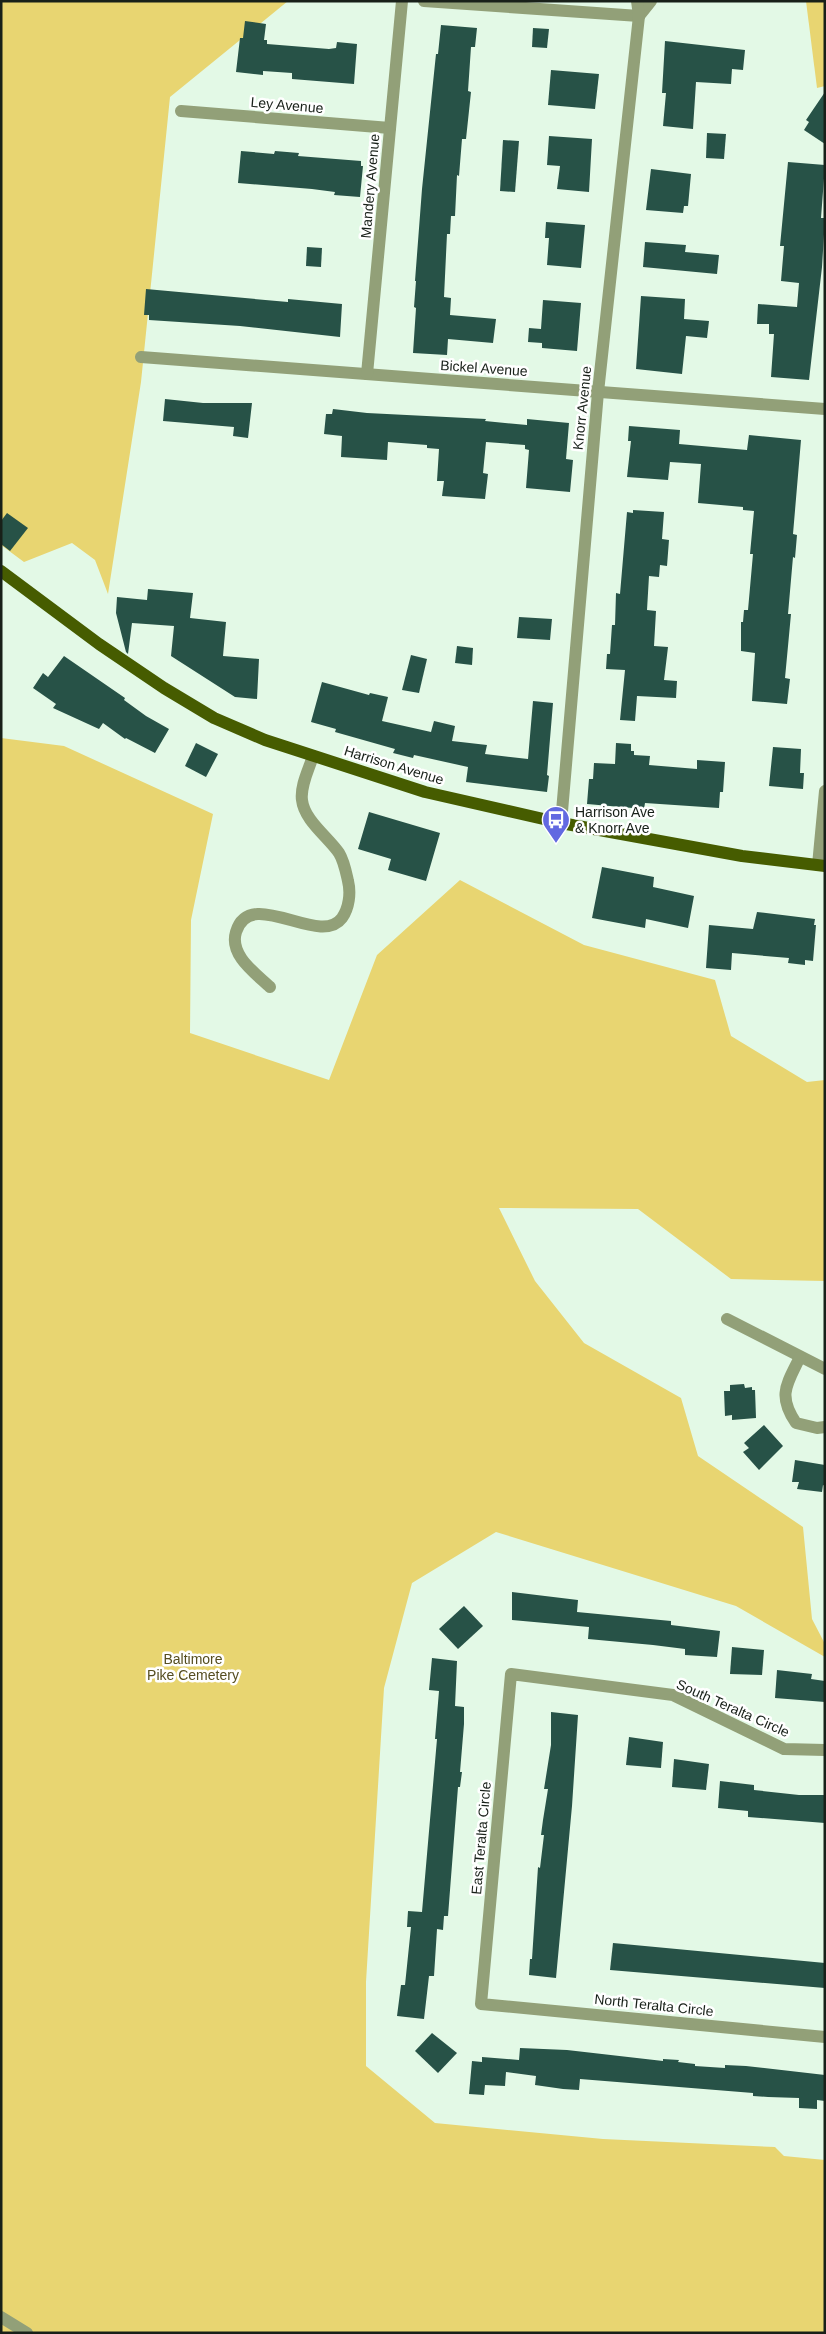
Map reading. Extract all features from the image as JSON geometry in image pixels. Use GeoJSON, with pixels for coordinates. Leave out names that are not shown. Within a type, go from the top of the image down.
{"type":"FeatureCollection","features":[{"type":"Feature","properties":{"kind":"main road","name":"Harrison Avenue"},"geometry":{"type":"LineString","coordinates":[[1,571],[99,644],[164,688],[214,718],[265,740],[425,792],[561,823],[742,856],[822,866]]}},
{"type":"Feature","properties":{"kind":"street","name":"Mandery Avenue"},"geometry":{"type":"LineString","coordinates":[[367,374],[402,1]]}},
{"type":"Feature","properties":{"kind":"street"},"geometry":{"type":"LineString","coordinates":[[424,1],[639,16],[652,1]]}},
{"type":"Feature","properties":{"kind":"street","name":"Knorr Avenue"},"geometry":{"type":"LineString","coordinates":[[561,823],[598,392],[639,16],[637,1]]}},
{"type":"Feature","properties":{"kind":"street","name":"Ley Avenue"},"geometry":{"type":"LineString","coordinates":[[181,111],[390,128]]}},
{"type":"Feature","properties":{"kind":"street","name":"Bickel Avenue"},"geometry":{"type":"LineString","coordinates":[[141,357],[825,409]]}},
{"type":"Feature","properties":{"kind":"street"},"geometry":{"type":"LineString","coordinates":[[270,987],[248,967],[236,950],[235,934],[240,923],[249,915],[266,914],[314,926],[328,926],[342,919],[349,901],[350,889],[340,854],[306,812],[302,800],[302,789],[313,756]]}},
{"type":"Feature","properties":{"kind":"street"},"geometry":{"type":"LineString","coordinates":[[822,866],[825,791]]}},
{"type":"Feature","properties":{"kind":"street"},"geometry":{"type":"LineString","coordinates":[[727,1320],[825,1369]]}},
{"type":"Feature","properties":{"kind":"street"},"geometry":{"type":"LineString","coordinates":[[800,1357],[787,1384],[786,1408],[796,1423],[817,1428],[825,1427]]}},
{"type":"Feature","properties":{"kind":"street","name":"South Teralta Circle"},"geometry":{"type":"LineString","coordinates":[[511,1674],[673,1696],[784,1749],[825,1750]]}},
{"type":"Feature","properties":{"kind":"street","name":"East Teralta Circle"},"geometry":{"type":"LineString","coordinates":[[481,2004],[511,1674]]}},
{"type":"Feature","properties":{"kind":"street","name":"North Teralta Circle"},"geometry":{"type":"LineString","coordinates":[[481,2004],[825,2037]]}},
{"type":"Feature","properties":{"kind":"street"},"geometry":{"type":"LineString","coordinates":[[1,2317],[22,2332]]}},
{"type":"Feature","properties":{"kind":"green space"},"geometry":{"type":"Polygon","coordinates":[[[1,1],[288,1],[170,97],[141,382],[108,594],[95,560],[72,543],[24,562],[1,545],[1,1]]]}},
{"type":"Feature","properties":{"kind":"green space"},"geometry":{"type":"Polygon","coordinates":[[[806,1],[825,1],[825,86],[817,88],[806,1]]]}},
{"type":"Feature","properties":{"kind":"green space","name":"Baltimore Pike Cemetery"},"geometry":{"type":"Polygon","coordinates":[[[1,738],[64,746],[213,814],[191,920],[190,1033],[329,1080],[377,955],[460,880],[584,945],[715,980],[731,1036],[807,1082],[825,1080],[825,1281],[731,1279],[638,1209],[499,1208],[535,1281],[584,1343],[681,1398],[698,1456],[803,1527],[812,1619],[825,1644],[825,1657],[736,1606],[496,1532],[412,1583],[384,1688],[366,1982],[366,2066],[435,2123],[603,2139],[775,2147],[784,2156],[825,2160],[825,2333],[1,2333],[1,738]]]}},
{"type":"Feature","properties":{"kind":"building"},"geometry":{"type":"Polygon","coordinates":[[[245,21],[266,24],[264,40],[267,40],[267,44],[329,49],[336,48],[337,42],[357,44],[354,84],[292,79],[292,73],[263,71],[263,75],[236,72],[240,38],[243,38],[245,21]]]}},
{"type":"Feature","properties":{"kind":"building"},"geometry":{"type":"Polygon","coordinates":[[[441,25],[477,28],[475,47],[471,47],[468,91],[471,92],[466,139],[462,139],[459,176],[457,175],[455,216],[451,216],[450,234],[447,234],[444,297],[451,298],[450,315],[496,319],[493,343],[448,339],[447,355],[413,353],[416,308],[414,307],[415,281],[422,189],[436,54],[438,54],[441,25]]]}},
{"type":"Feature","properties":{"kind":"building"},"geometry":{"type":"Polygon","coordinates":[[[533,28],[549,29],[547,48],[532,47],[533,28]]]}},
{"type":"Feature","properties":{"kind":"building"},"geometry":{"type":"Polygon","coordinates":[[[665,41],[745,50],[743,70],[732,69],[731,84],[696,82],[693,129],[663,126],[666,93],[662,93],[665,41]]]}},
{"type":"Feature","properties":{"kind":"building"},"geometry":{"type":"Polygon","coordinates":[[[551,70],[599,74],[595,109],[548,105],[551,70]]]}},
{"type":"Feature","properties":{"kind":"building"},"geometry":{"type":"Polygon","coordinates":[[[825,92],[825,144],[804,130],[809,122],[806,120],[825,92]]]}},
{"type":"Feature","properties":{"kind":"building"},"geometry":{"type":"Polygon","coordinates":[[[707,133],[726,134],[724,159],[706,158],[707,133]]]}},
{"type":"Feature","properties":{"kind":"building"},"geometry":{"type":"Polygon","coordinates":[[[549,136],[592,139],[589,192],[557,189],[560,166],[547,165],[549,136]]]}},
{"type":"Feature","properties":{"kind":"building"},"geometry":{"type":"Polygon","coordinates":[[[503,140],[519,141],[515,192],[500,191],[503,140]]]}},
{"type":"Feature","properties":{"kind":"building"},"geometry":{"type":"Polygon","coordinates":[[[241,151],[274,154],[275,151],[299,153],[298,156],[361,161],[361,166],[363,166],[360,197],[334,195],[335,192],[312,189],[238,183],[241,151]]]}},
{"type":"Feature","properties":{"kind":"building"},"geometry":{"type":"Polygon","coordinates":[[[788,162],[825,165],[821,218],[825,218],[822,267],[809,380],[771,377],[774,334],[769,334],[769,324],[757,324],[758,304],[797,307],[799,283],[781,281],[784,246],[780,246],[788,162]]]}},
{"type":"Feature","properties":{"kind":"building"},"geometry":{"type":"Polygon","coordinates":[[[651,169],[691,174],[688,206],[684,206],[683,213],[646,210],[651,169]]]}},
{"type":"Feature","properties":{"kind":"building"},"geometry":{"type":"Polygon","coordinates":[[[546,222],[585,225],[581,268],[547,265],[549,238],[545,238],[546,222]]]}},
{"type":"Feature","properties":{"kind":"building"},"geometry":{"type":"Polygon","coordinates":[[[645,242],[686,245],[685,252],[719,255],[717,274],[643,267],[645,242]]]}},
{"type":"Feature","properties":{"kind":"building"},"geometry":{"type":"Polygon","coordinates":[[[307,247],[322,248],[321,267],[306,266],[307,247]]]}},
{"type":"Feature","properties":{"kind":"building"},"geometry":{"type":"Polygon","coordinates":[[[146,289],[288,302],[288,299],[342,304],[340,337],[240,326],[149,320],[149,315],[144,315],[146,289]]]}},
{"type":"Feature","properties":{"kind":"building"},"geometry":{"type":"Polygon","coordinates":[[[641,296],[685,299],[684,319],[709,321],[707,338],[686,336],[682,374],[636,369],[641,296]]]}},
{"type":"Feature","properties":{"kind":"building"},"geometry":{"type":"Polygon","coordinates":[[[543,300],[581,303],[577,351],[542,348],[542,343],[528,342],[529,328],[541,329],[543,300]]]}},
{"type":"Feature","properties":{"kind":"building"},"geometry":{"type":"Polygon","coordinates":[[[165,399],[203,403],[252,403],[248,438],[233,436],[234,427],[163,421],[165,399]]]}},
{"type":"Feature","properties":{"kind":"building"},"geometry":{"type":"Polygon","coordinates":[[[333,409],[367,413],[486,419],[485,421],[527,425],[527,419],[569,423],[566,459],[573,460],[570,492],[526,488],[529,450],[525,449],[525,445],[486,442],[483,473],[488,474],[485,499],[442,496],[444,481],[437,481],[439,449],[427,448],[427,445],[388,442],[387,460],[341,457],[342,436],[324,434],[326,414],[332,414],[333,409]]]}},
{"type":"Feature","properties":{"kind":"building"},"geometry":{"type":"Polygon","coordinates":[[[629,426],[680,430],[679,444],[747,450],[749,435],[801,440],[793,534],[797,535],[788,614],[791,614],[785,678],[790,679],[787,704],[752,701],[755,653],[741,651],[741,622],[743,622],[744,610],[748,610],[753,554],[750,554],[754,511],[743,510],[743,507],[698,503],[701,464],[670,462],[668,480],[627,477],[631,441],[628,441],[629,426]]]}},
{"type":"Feature","properties":{"kind":"building"},"geometry":{"type":"Polygon","coordinates":[[[633,510],[664,512],[662,539],[669,540],[667,566],[660,565],[659,577],[649,576],[647,610],[656,611],[654,646],[668,647],[664,680],[677,681],[676,698],[637,696],[635,721],[620,720],[625,670],[606,669],[607,654],[610,654],[612,625],[615,625],[616,593],[620,594],[627,512],[633,513],[633,510]]]}},
{"type":"Feature","properties":{"kind":"building"},"geometry":{"type":"Polygon","coordinates":[[[7,513],[28,528],[10,551],[1,544],[1,521],[7,513]]]}},
{"type":"Feature","properties":{"kind":"building"},"geometry":{"type":"Polygon","coordinates":[[[148,589],[193,593],[190,618],[226,622],[223,656],[259,659],[257,699],[235,697],[171,656],[174,626],[132,623],[128,654],[126,652],[116,613],[117,597],[147,600],[148,589]]]}},
{"type":"Feature","properties":{"kind":"building"},"geometry":{"type":"Polygon","coordinates":[[[519,617],[552,619],[550,640],[517,638],[519,617]]]}},
{"type":"Feature","properties":{"kind":"building"},"geometry":{"type":"Polygon","coordinates":[[[457,646],[473,648],[472,665],[455,663],[457,646]]]}},
{"type":"Feature","properties":{"kind":"building"},"geometry":{"type":"Polygon","coordinates":[[[411,655],[427,659],[419,693],[402,690],[411,655]]]}},
{"type":"Feature","properties":{"kind":"building"},"geometry":{"type":"Polygon","coordinates":[[[64,656],[125,698],[124,700],[146,716],[169,729],[155,753],[125,739],[103,723],[99,729],[53,708],[56,704],[33,688],[43,673],[48,677],[64,656]]]}},
{"type":"Feature","properties":{"kind":"building"},"geometry":{"type":"Polygon","coordinates":[[[322,682],[369,695],[370,693],[388,697],[382,721],[431,732],[434,721],[455,726],[452,741],[487,745],[485,754],[528,759],[533,701],[553,703],[547,792],[466,782],[468,767],[414,755],[413,758],[393,753],[395,749],[335,732],[336,729],[311,722],[322,682]]]}},
{"type":"Feature","properties":{"kind":"building"},"geometry":{"type":"Polygon","coordinates":[[[196,743],[218,754],[206,777],[185,766],[196,743]]]}},
{"type":"Feature","properties":{"kind":"building"},"geometry":{"type":"Polygon","coordinates":[[[616,743],[631,744],[631,751],[634,751],[634,755],[650,756],[649,765],[697,769],[697,760],[725,762],[723,792],[720,792],[719,808],[645,803],[644,809],[587,804],[589,779],[593,779],[594,763],[615,764],[616,743]]]}},
{"type":"Feature","properties":{"kind":"building"},"geometry":{"type":"Polygon","coordinates":[[[773,747],[801,749],[800,773],[804,773],[803,789],[769,786],[773,747]]]}},
{"type":"Feature","properties":{"kind":"building"},"geometry":{"type":"Polygon","coordinates":[[[369,812],[440,833],[426,881],[388,870],[391,859],[358,849],[369,812]]]}},
{"type":"Feature","properties":{"kind":"building"},"geometry":{"type":"Polygon","coordinates":[[[602,867],[654,877],[653,887],[694,896],[688,928],[646,919],[645,928],[592,918],[602,867]]]}},
{"type":"Feature","properties":{"kind":"building"},"geometry":{"type":"Polygon","coordinates":[[[757,912],[815,919],[813,961],[805,960],[805,965],[788,963],[789,958],[732,953],[731,970],[706,968],[709,925],[753,929],[757,912]]]}},
{"type":"Feature","properties":{"kind":"building"},"geometry":{"type":"Polygon","coordinates":[[[744,1384],[745,1388],[752,1387],[752,1390],[755,1390],[756,1418],[732,1420],[732,1415],[725,1416],[724,1391],[730,1391],[730,1385],[744,1384]]]}},
{"type":"Feature","properties":{"kind":"building"},"geometry":{"type":"Polygon","coordinates":[[[764,1425],[783,1446],[759,1470],[743,1452],[749,1448],[744,1443],[764,1425]]]}},
{"type":"Feature","properties":{"kind":"building"},"geometry":{"type":"Polygon","coordinates":[[[795,1460],[825,1465],[825,1486],[823,1485],[822,1492],[797,1489],[799,1482],[792,1482],[795,1460]]]}},
{"type":"Feature","properties":{"kind":"building"},"geometry":{"type":"Polygon","coordinates":[[[512,1592],[578,1600],[577,1612],[671,1621],[671,1625],[720,1631],[717,1657],[685,1655],[685,1649],[588,1639],[589,1627],[512,1620],[512,1592]]]}},
{"type":"Feature","properties":{"kind":"building"},"geometry":{"type":"Polygon","coordinates":[[[464,1606],[483,1626],[458,1649],[439,1629],[464,1606]]]}},
{"type":"Feature","properties":{"kind":"building"},"geometry":{"type":"Polygon","coordinates":[[[732,1647],[764,1650],[762,1675],[730,1674],[732,1647]]]}},
{"type":"Feature","properties":{"kind":"building"},"geometry":{"type":"Polygon","coordinates":[[[432,1658],[457,1661],[455,1706],[464,1707],[464,1724],[460,1772],[462,1772],[460,1787],[458,1787],[448,1916],[444,1916],[443,1930],[437,1929],[434,1976],[429,1976],[424,2019],[397,2016],[401,1985],[405,1985],[411,1927],[407,1927],[408,1911],[422,1912],[437,1739],[435,1739],[439,1691],[429,1690],[432,1658]]]}},
{"type":"Feature","properties":{"kind":"building"},"geometry":{"type":"Polygon","coordinates":[[[777,1670],[812,1674],[811,1679],[825,1681],[825,1702],[775,1698],[777,1670]]]}},
{"type":"Feature","properties":{"kind":"building"},"geometry":{"type":"Polygon","coordinates":[[[551,1712],[578,1715],[572,1806],[556,1978],[529,1975],[530,1959],[532,1959],[538,1867],[540,1868],[544,1835],[541,1835],[548,1789],[544,1789],[551,1745],[551,1712]]]}},
{"type":"Feature","properties":{"kind":"building"},"geometry":{"type":"Polygon","coordinates":[[[629,1737],[663,1742],[661,1768],[626,1765],[629,1737]]]}},
{"type":"Feature","properties":{"kind":"building"},"geometry":{"type":"Polygon","coordinates":[[[674,1759],[709,1764],[706,1790],[672,1787],[674,1759]]]}},
{"type":"Feature","properties":{"kind":"building"},"geometry":{"type":"Polygon","coordinates":[[[720,1781],[754,1785],[754,1790],[799,1795],[825,1795],[825,1823],[748,1817],[748,1811],[718,1808],[720,1781]]]}},
{"type":"Feature","properties":{"kind":"building"},"geometry":{"type":"Polygon","coordinates":[[[613,1943],[825,1963],[825,1988],[610,1970],[613,1943]]]}},
{"type":"Feature","properties":{"kind":"building"},"geometry":{"type":"Polygon","coordinates":[[[432,2033],[457,2053],[438,2073],[415,2051],[432,2033]]]}},
{"type":"Feature","properties":{"kind":"building"},"geometry":{"type":"Polygon","coordinates":[[[520,2048],[567,2050],[663,2061],[663,2059],[679,2060],[678,2062],[695,2064],[695,2066],[725,2068],[725,2065],[746,2066],[825,2075],[825,2101],[817,2100],[817,2109],[799,2108],[799,2098],[753,2096],[753,2093],[580,2079],[579,2090],[563,2089],[535,2085],[536,2076],[506,2072],[505,2086],[485,2085],[484,2095],[469,2094],[472,2061],[482,2062],[482,2057],[519,2060],[520,2048]]]}},
{"type":"Feature","properties":{"kind":"place","name":"Harrison Ave & Knorr Ave"},"geometry":{"type":"Point","coordinates":[556,844]}}]}
